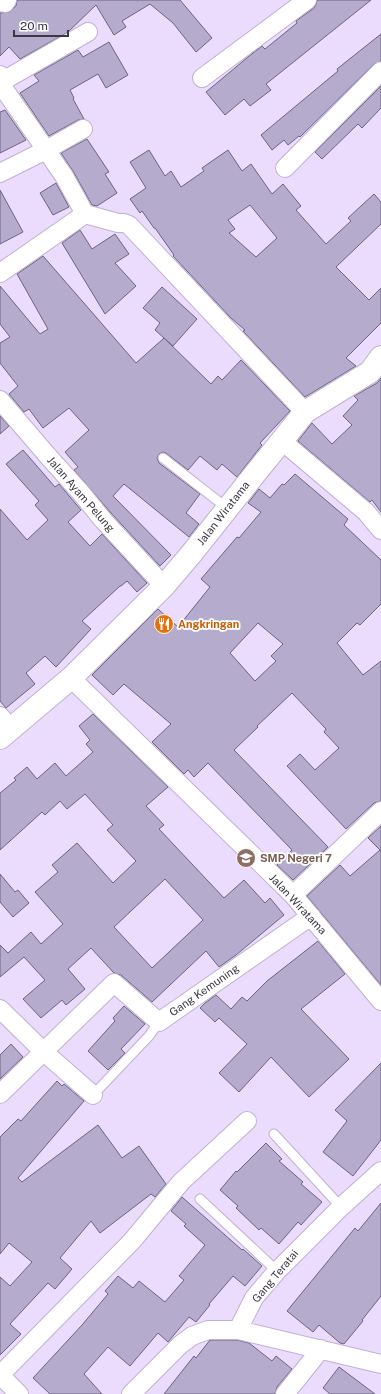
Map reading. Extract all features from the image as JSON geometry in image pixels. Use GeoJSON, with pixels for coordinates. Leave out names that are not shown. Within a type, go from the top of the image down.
{"type":"FeatureCollection","features":[{"type":"Feature","properties":{"kind":"street"},"geometry":{"type":"LineString","coordinates":[[0,2],[5,3],[7,0]]}},
{"type":"Feature","properties":{"kind":"street"},"geometry":{"type":"LineString","coordinates":[[202,78],[307,0]]}},
{"type":"Feature","properties":{"kind":"street"},"geometry":{"type":"LineString","coordinates":[[88,32],[1,83],[64,176],[85,214],[129,225],[305,412]]}},
{"type":"Feature","properties":{"kind":"street"},"geometry":{"type":"LineString","coordinates":[[285,168],[381,71]]}},
{"type":"Feature","properties":{"kind":"street"},"geometry":{"type":"LineString","coordinates":[[0,173],[46,150],[83,129]]}},
{"type":"Feature","properties":{"kind":"street"},"geometry":{"type":"LineString","coordinates":[[0,273],[85,214]]}},
{"type":"Feature","properties":{"kind":"street","name":"Jalan Wiratama"},"geometry":{"type":"LineString","coordinates":[[4,728],[71,678],[164,586],[305,412],[370,372],[381,357]]}},
{"type":"Feature","properties":{"kind":"street","name":"Jalan Ayam Pelung"},"geometry":{"type":"LineString","coordinates":[[0,400],[103,520],[164,586]]}},
{"type":"Feature","properties":{"kind":"street"},"geometry":{"type":"LineString","coordinates":[[282,441],[366,512],[381,530]]}},
{"type":"Feature","properties":{"kind":"street","name":"Jalan Wiratama"},"geometry":{"type":"LineString","coordinates":[[71,678],[293,895],[381,1001]]}},
{"type":"Feature","properties":{"kind":"street"},"geometry":{"type":"LineString","coordinates":[[293,895],[381,811]]}},
{"type":"Feature","properties":{"kind":"street","name":"Gang Kemuning"},"geometry":{"type":"LineString","coordinates":[[0,1094],[114,983],[159,1022],[311,916]]}},
{"type":"Feature","properties":{"kind":"street"},"geometry":{"type":"LineString","coordinates":[[0,1010],[44,1052],[93,1095]]}},
{"type":"Feature","properties":{"kind":"street"},"geometry":{"type":"LineString","coordinates":[[19,1394],[0,1375],[132,1241],[181,1182],[247,1122]]}},
{"type":"Feature","properties":{"kind":"street","name":"Gang Teratai"},"geometry":{"type":"LineString","coordinates":[[238,1330],[254,1298],[278,1271],[341,1207],[381,1171]]}},
{"type":"Feature","properties":{"kind":"street"},"geometry":{"type":"LineString","coordinates":[[132,1394],[180,1345],[192,1336],[208,1330],[238,1330],[381,1364]]}},
{"type":"Feature","properties":{"kind":"street"},"geometry":{"type":"LineString","coordinates":[[285,1394],[321,1349]]}},
{"type":"Feature","properties":{"kind":"lane"},"geometry":{"type":"LineString","coordinates":[[163,458],[227,508]]}},
{"type":"Feature","properties":{"kind":"lane"},"geometry":{"type":"LineString","coordinates":[[93,1095],[149,1036],[159,1022]]}},
{"type":"Feature","properties":{"kind":"lane"},"geometry":{"type":"LineString","coordinates":[[274,1134],[341,1207]]}},
{"type":"Feature","properties":{"kind":"lane"},"geometry":{"type":"LineString","coordinates":[[200,1199],[278,1271]]}},
{"type":"Feature","properties":{"kind":"building"},"geometry":{"type":"Polygon","coordinates":[[[17,0],[180,0],[212,38],[196,52],[173,23],[150,4],[122,21],[126,27],[114,35],[96,5],[68,32],[20,59],[9,47],[0,56],[0,13],[9,12],[16,6],[17,0]]]}},
{"type":"Feature","properties":{"kind":"building"},"geometry":{"type":"Polygon","coordinates":[[[317,0],[371,0],[266,84],[271,90],[250,106],[244,99],[225,115],[206,92],[262,46],[265,49],[297,23],[296,21],[314,8],[317,0]]]}},
{"type":"Feature","properties":{"kind":"building"},"geometry":{"type":"Polygon","coordinates":[[[381,34],[381,61],[374,64],[300,137],[299,136],[288,145],[284,140],[272,150],[261,135],[338,71],[337,69],[381,34]]]}},
{"type":"Feature","properties":{"kind":"building"},"geometry":{"type":"Polygon","coordinates":[[[109,42],[128,75],[106,88],[98,74],[70,90],[74,98],[73,99],[84,119],[78,120],[49,136],[20,93],[39,81],[34,75],[78,50],[83,57],[109,42]]]}},
{"type":"Feature","properties":{"kind":"building"},"geometry":{"type":"Polygon","coordinates":[[[381,86],[381,108],[362,128],[358,124],[322,159],[315,152],[381,86]]]}},
{"type":"Feature","properties":{"kind":"building"},"geometry":{"type":"Polygon","coordinates":[[[5,110],[26,140],[0,153],[0,112],[5,110]]]}},
{"type":"Feature","properties":{"kind":"building"},"geometry":{"type":"Polygon","coordinates":[[[87,139],[109,172],[105,174],[117,193],[97,206],[92,205],[61,153],[87,139]]]}},
{"type":"Feature","properties":{"kind":"building"},"geometry":{"type":"Polygon","coordinates":[[[149,150],[165,176],[171,171],[181,187],[204,171],[202,168],[228,150],[242,171],[251,164],[272,194],[283,184],[301,206],[296,210],[326,244],[351,221],[348,218],[374,194],[381,202],[381,224],[336,267],[369,300],[381,288],[381,323],[346,358],[356,366],[305,397],[243,331],[245,330],[231,318],[173,256],[174,255],[142,211],[140,213],[130,199],[146,188],[130,162],[149,150]],[[250,205],[228,220],[235,229],[229,233],[256,257],[277,238],[250,205]]]}},
{"type":"Feature","properties":{"kind":"building"},"geometry":{"type":"Polygon","coordinates":[[[56,183],[69,207],[53,215],[40,193],[56,183]]]}},
{"type":"Feature","properties":{"kind":"building"},"geometry":{"type":"Polygon","coordinates":[[[0,190],[23,232],[0,244],[0,190]]]}},
{"type":"Feature","properties":{"kind":"building"},"geometry":{"type":"Polygon","coordinates":[[[80,230],[92,249],[115,234],[129,254],[115,263],[136,286],[105,314],[62,243],[80,230]]]}},
{"type":"Feature","properties":{"kind":"building"},"geometry":{"type":"Polygon","coordinates":[[[43,256],[136,363],[164,338],[211,384],[218,376],[222,380],[241,360],[290,411],[260,443],[262,445],[237,477],[222,464],[217,470],[200,456],[188,470],[166,453],[163,452],[159,454],[157,458],[159,463],[200,494],[186,513],[199,524],[189,537],[124,484],[113,496],[171,555],[160,566],[74,470],[78,467],[65,452],[89,430],[69,408],[43,428],[29,409],[24,412],[9,394],[18,386],[0,363],[0,343],[10,337],[0,324],[0,286],[40,334],[48,329],[17,274],[43,256]]]}},
{"type":"Feature","properties":{"kind":"building"},"geometry":{"type":"Polygon","coordinates":[[[162,287],[197,319],[173,346],[155,330],[160,323],[143,308],[162,287]]]}},
{"type":"Feature","properties":{"kind":"building"},"geometry":{"type":"Polygon","coordinates":[[[381,378],[381,512],[372,500],[370,502],[298,441],[312,423],[332,444],[352,425],[343,416],[358,400],[354,396],[377,383],[381,378]]]}},
{"type":"Feature","properties":{"kind":"building"},"geometry":{"type":"Polygon","coordinates":[[[0,416],[9,426],[0,434],[0,416]]]}},
{"type":"Feature","properties":{"kind":"building"},"geometry":{"type":"Polygon","coordinates":[[[23,450],[55,487],[59,484],[81,510],[68,522],[90,546],[102,534],[147,583],[137,592],[127,581],[120,586],[82,621],[91,629],[56,667],[45,656],[26,673],[35,684],[6,708],[0,701],[0,509],[27,540],[48,520],[35,505],[39,501],[6,464],[23,450]]]}},
{"type":"Feature","properties":{"kind":"building"},"geometry":{"type":"Polygon","coordinates":[[[295,474],[348,519],[344,525],[381,560],[381,604],[360,625],[357,623],[337,643],[363,675],[381,661],[381,801],[374,803],[346,829],[287,766],[300,754],[315,770],[339,748],[324,732],[326,729],[292,693],[234,750],[328,847],[293,880],[277,865],[292,850],[208,763],[194,777],[188,770],[184,774],[152,742],[171,724],[124,684],[113,695],[92,675],[158,609],[178,627],[210,587],[201,579],[237,537],[239,538],[261,512],[248,503],[259,489],[270,498],[282,484],[284,485],[295,474]],[[258,623],[230,653],[255,681],[276,661],[271,656],[283,644],[258,623]]]}},
{"type":"Feature","properties":{"kind":"building"},"geometry":{"type":"Polygon","coordinates":[[[93,714],[168,787],[146,806],[164,825],[159,829],[224,898],[244,880],[265,903],[270,898],[284,915],[236,955],[219,967],[206,951],[152,1002],[121,975],[114,973],[91,948],[68,969],[85,989],[66,1005],[62,1000],[41,1018],[23,999],[45,980],[24,957],[0,977],[0,945],[8,953],[31,932],[41,944],[63,924],[35,892],[58,872],[52,865],[77,843],[113,883],[136,861],[107,830],[113,825],[85,794],[67,809],[60,801],[45,815],[42,812],[0,850],[0,793],[16,780],[14,778],[27,767],[37,779],[55,763],[66,776],[93,752],[86,744],[90,740],[79,726],[93,714]],[[165,879],[114,927],[152,968],[203,920],[165,879]]]}},
{"type":"Feature","properties":{"kind":"building"},"geometry":{"type":"Polygon","coordinates":[[[381,826],[381,985],[307,896],[340,865],[350,876],[380,850],[368,838],[381,826]]]}},
{"type":"Feature","properties":{"kind":"building"},"geometry":{"type":"Polygon","coordinates":[[[0,874],[15,892],[18,890],[29,903],[13,917],[0,902],[0,874]]]}},
{"type":"Feature","properties":{"kind":"building"},"geometry":{"type":"Polygon","coordinates":[[[318,941],[345,974],[301,1009],[349,1059],[309,1097],[271,1057],[239,1092],[219,1073],[247,1044],[219,1018],[215,1022],[200,1008],[216,995],[231,1009],[242,997],[247,1001],[267,981],[318,941]]]}},
{"type":"Feature","properties":{"kind":"building"},"geometry":{"type":"Polygon","coordinates":[[[124,1006],[145,1024],[121,1049],[125,1053],[108,1070],[88,1051],[115,1021],[113,1018],[124,1006]]]}},
{"type":"Feature","properties":{"kind":"building"},"geometry":{"type":"Polygon","coordinates":[[[11,1044],[23,1057],[0,1079],[0,1055],[11,1044]]]}},
{"type":"Feature","properties":{"kind":"building"},"geometry":{"type":"Polygon","coordinates":[[[381,1063],[381,1140],[353,1176],[323,1152],[347,1121],[335,1110],[381,1063]]]}},
{"type":"Feature","properties":{"kind":"building"},"geometry":{"type":"Polygon","coordinates":[[[57,1081],[62,1086],[64,1084],[84,1101],[18,1178],[22,1182],[98,1125],[122,1158],[139,1146],[166,1184],[155,1197],[151,1194],[100,1233],[91,1221],[60,1258],[72,1269],[55,1289],[48,1283],[10,1324],[21,1334],[0,1355],[0,1277],[10,1286],[32,1262],[9,1243],[0,1254],[0,1137],[18,1119],[21,1121],[57,1081]]]}},
{"type":"Feature","properties":{"kind":"building"},"geometry":{"type":"Polygon","coordinates":[[[266,1143],[282,1159],[279,1161],[303,1182],[301,1184],[322,1202],[301,1225],[298,1222],[279,1244],[261,1228],[259,1230],[236,1208],[238,1206],[220,1190],[236,1171],[237,1172],[266,1143]]]}},
{"type":"Feature","properties":{"kind":"building"},"geometry":{"type":"Polygon","coordinates":[[[182,1197],[262,1266],[245,1286],[233,1276],[196,1322],[189,1317],[168,1342],[158,1333],[130,1366],[108,1347],[84,1374],[102,1394],[50,1394],[33,1378],[82,1325],[108,1294],[105,1291],[118,1276],[133,1288],[139,1281],[165,1302],[184,1280],[179,1276],[205,1245],[184,1226],[186,1224],[171,1211],[182,1197]]]}},
{"type":"Feature","properties":{"kind":"building"},"geometry":{"type":"Polygon","coordinates":[[[381,1203],[381,1296],[344,1344],[340,1343],[319,1325],[313,1332],[287,1311],[355,1228],[358,1231],[381,1203]]]}},
{"type":"Feature","properties":{"kind":"building"},"geometry":{"type":"Polygon","coordinates":[[[210,1340],[237,1340],[249,1343],[272,1361],[276,1356],[292,1369],[277,1387],[275,1394],[164,1394],[194,1356],[196,1358],[210,1340]]]}},
{"type":"Feature","properties":{"kind":"building"},"geometry":{"type":"Polygon","coordinates":[[[339,1367],[375,1394],[330,1394],[323,1388],[339,1367]]]}},
{"type":"Feature","properties":{"kind":"place","name":"Angkringan"},"geometry":{"type":"Point","coordinates":[164,624]}},
{"type":"Feature","properties":{"kind":"place","name":"SMP Negeri 7"},"geometry":{"type":"Point","coordinates":[246,858]}}]}
